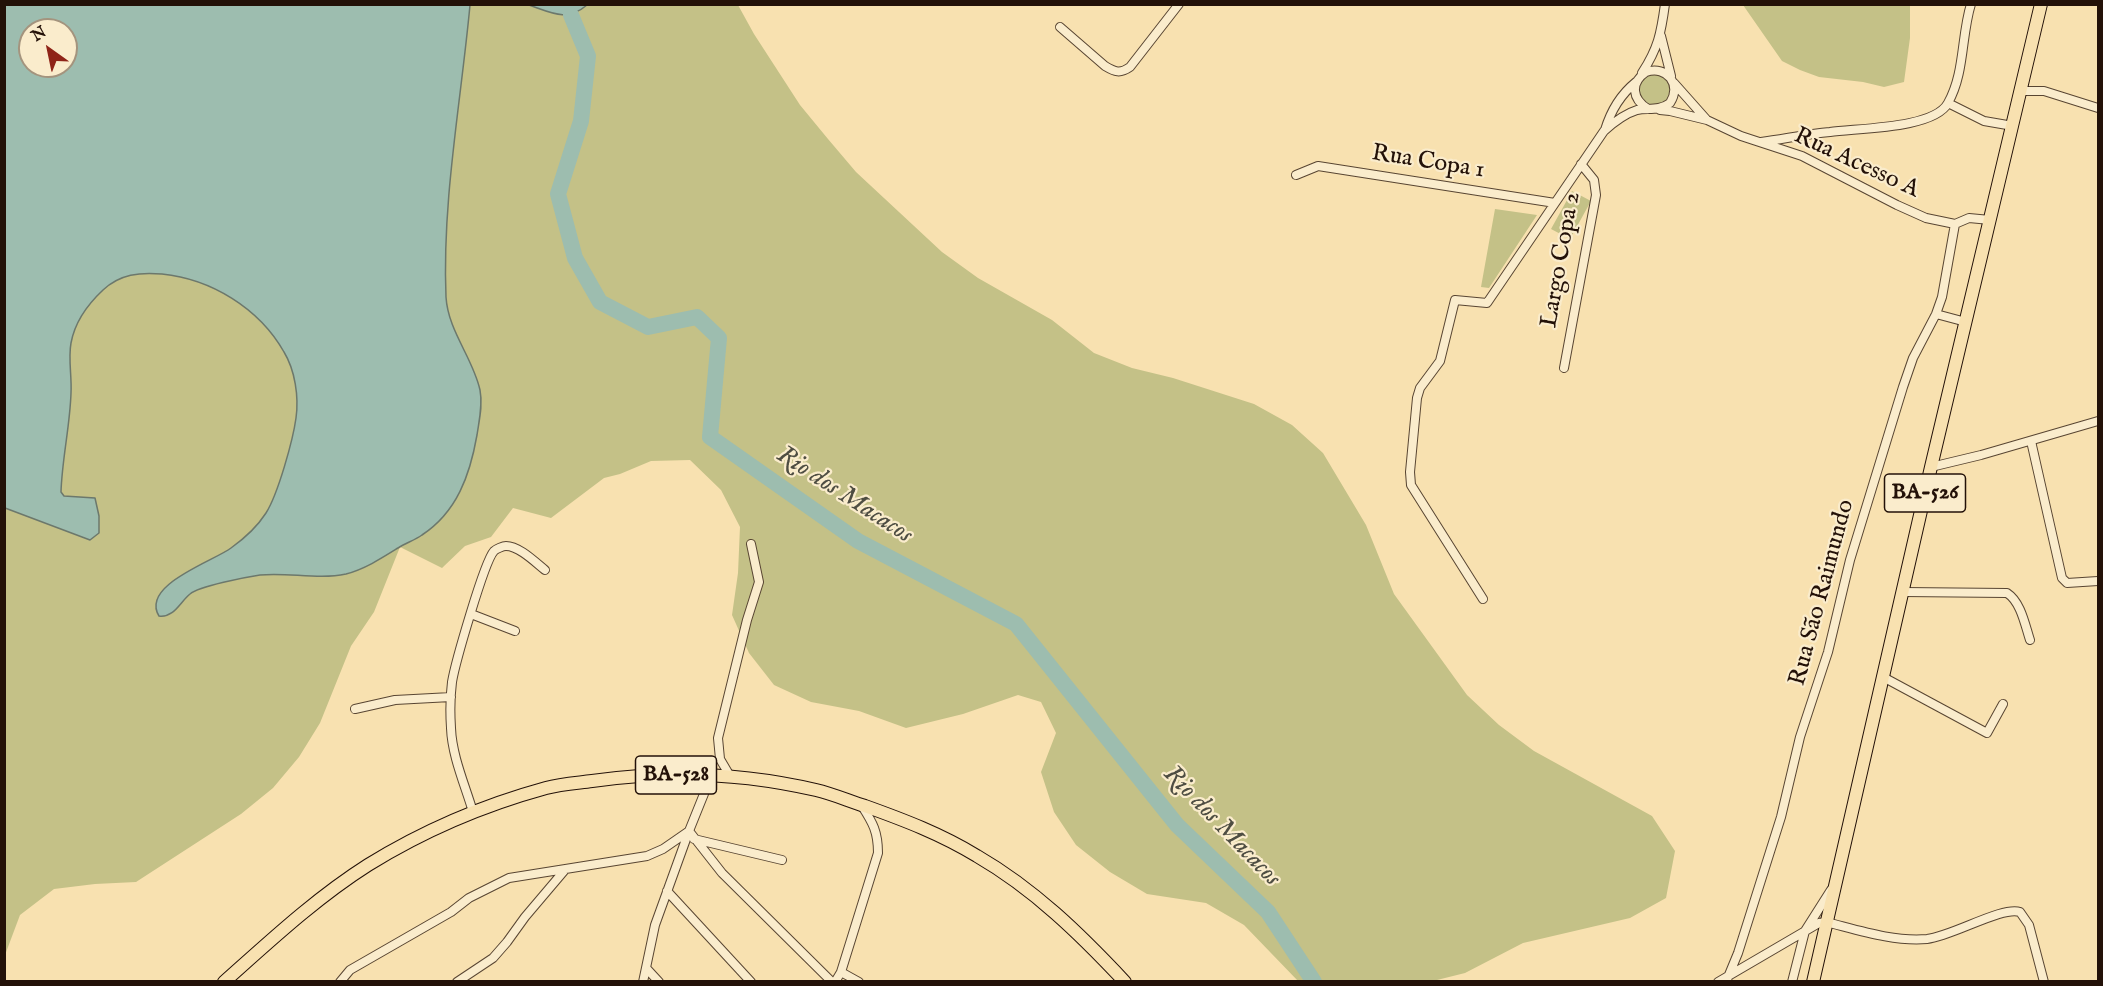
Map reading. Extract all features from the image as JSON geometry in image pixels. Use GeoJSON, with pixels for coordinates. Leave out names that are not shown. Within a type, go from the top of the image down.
{"type":"FeatureCollection","features":[{"type":"Feature","properties":{"kind":"main road","name":"BA-526"},"geometry":{"type":"LineString","coordinates":[[1813,981],[1931,467],[2041,4]]}},
{"type":"Feature","properties":{"kind":"main road","name":"BA-528"},"geometry":{"type":"LineString","coordinates":[[224,981],[325,896],[368,865],[433,830],[473,812],[549,787],[628,776],[712,774],[775,782],[819,791],[930,830],[1003,872],[1063,918],[1125,981]]}},
{"type":"Feature","properties":{"kind":"street"},"geometry":{"type":"LineString","coordinates":[[1060,27],[1105,66],[1113,71],[1121,72],[1130,67],[1179,4]]}},
{"type":"Feature","properties":{"kind":"street"},"geometry":{"type":"LineString","coordinates":[[1652,109],[1641,105],[1634,90],[1661,34],[1665,4]]}},
{"type":"Feature","properties":{"kind":"street"},"geometry":{"type":"LineString","coordinates":[[1760,142],[1833,131],[1907,124],[1937,113],[1948,103],[1964,48],[1971,4]]}},
{"type":"Feature","properties":{"kind":"street"},"geometry":{"type":"LineString","coordinates":[[1604,131],[1624,116],[1636,111],[1670,104],[1674,97],[1673,81],[1661,34]]}},
{"type":"Feature","properties":{"kind":"street"},"geometry":{"type":"LineString","coordinates":[[1483,599],[1413,490],[1410,478],[1417,398],[1420,388],[1440,360],[1455,300],[1487,303],[1604,131],[1612,109],[1625,91],[1646,72],[1660,70],[1673,81]]}},
{"type":"Feature","properties":{"kind":"street","name":"Rua Acesso A"},"geometry":{"type":"LineString","coordinates":[[1673,81],[1686,99],[1707,120]]}},
{"type":"Feature","properties":{"kind":"street"},"geometry":{"type":"LineString","coordinates":[[2021,91],[2044,91],[2098,108]]}},
{"type":"Feature","properties":{"kind":"street"},"geometry":{"type":"LineString","coordinates":[[1948,103],[1984,121],[2013,126]]}},
{"type":"Feature","properties":{"kind":"street","name":"Rua Acesso A"},"geometry":{"type":"LineString","coordinates":[[1652,109],[1707,120],[1816,162],[1897,206],[1926,218],[1955,224],[1969,218],[1990,220]]}},
{"type":"Feature","properties":{"kind":"street","name":"Largo Copa 2"},"geometry":{"type":"LineString","coordinates":[[1564,368],[1596,195],[1594,180],[1581,164]]}},
{"type":"Feature","properties":{"kind":"street","name":"Rua Copa 1"},"geometry":{"type":"LineString","coordinates":[[1296,175],[1318,166],[1555,203]]}},
{"type":"Feature","properties":{"kind":"street","name":"Rua São Raimundo"},"geometry":{"type":"LineString","coordinates":[[1728,978],[1738,953],[1780,817],[1800,738],[1828,652],[1850,560],[1900,398],[1913,358],[1927,336],[1942,297],[1955,224]]}},
{"type":"Feature","properties":{"kind":"street"},"geometry":{"type":"LineString","coordinates":[[1936,314],[1965,322]]}},
{"type":"Feature","properties":{"kind":"street"},"geometry":{"type":"LineString","coordinates":[[1931,467],[2098,421]]}},
{"type":"Feature","properties":{"kind":"street"},"geometry":{"type":"LineString","coordinates":[[2031,441],[2062,578],[2067,583],[2098,581]]}},
{"type":"Feature","properties":{"kind":"street"},"geometry":{"type":"LineString","coordinates":[[730,776],[720,759],[718,738],[747,620],[759,582],[751,544]]}},
{"type":"Feature","properties":{"kind":"street"},"geometry":{"type":"LineString","coordinates":[[473,812],[454,750],[451,732],[453,680],[471,614],[489,560],[498,549],[505,546],[515,548],[545,570]]}},
{"type":"Feature","properties":{"kind":"street"},"geometry":{"type":"LineString","coordinates":[[1903,592],[2007,592],[2018,606],[2030,640]]}},
{"type":"Feature","properties":{"kind":"street"},"geometry":{"type":"LineString","coordinates":[[471,614],[515,631]]}},
{"type":"Feature","properties":{"kind":"street"},"geometry":{"type":"LineString","coordinates":[[1883,677],[1987,734],[2002,704]]}},
{"type":"Feature","properties":{"kind":"street"},"geometry":{"type":"LineString","coordinates":[[356,709],[395,700],[451,697]]}},
{"type":"Feature","properties":{"kind":"street"},"geometry":{"type":"LineString","coordinates":[[643,981],[655,925],[712,774]]}},
{"type":"Feature","properties":{"kind":"street"},"geometry":{"type":"LineString","coordinates":[[689,831],[723,873],[834,981],[842,972],[878,853],[878,838],[874,824],[862,806]]}},
{"type":"Feature","properties":{"kind":"street"},"geometry":{"type":"LineString","coordinates":[[340,980],[350,970],[390,949],[490,887],[509,878],[647,856],[663,849],[689,831]]}},
{"type":"Feature","properties":{"kind":"street"},"geometry":{"type":"LineString","coordinates":[[694,839],[782,860]]}},
{"type":"Feature","properties":{"kind":"street"},"geometry":{"type":"LineString","coordinates":[[457,981],[493,958],[564,871]]}},
{"type":"Feature","properties":{"kind":"street"},"geometry":{"type":"LineString","coordinates":[[1792,981],[1805,931],[1836,883]]}},
{"type":"Feature","properties":{"kind":"street"},"geometry":{"type":"LineString","coordinates":[[667,891],[751,981]]}},
{"type":"Feature","properties":{"kind":"street"},"geometry":{"type":"LineString","coordinates":[[1718,981],[1728,978],[1819,922],[1887,936],[1927,939],[1958,931],[2015,910],[2020,912],[2029,925],[2044,981]]}},
{"type":"Feature","properties":{"kind":"street"},"geometry":{"type":"LineString","coordinates":[[647,969],[659,981]]}},
{"type":"Feature","properties":{"kind":"street"},"geometry":{"type":"LineString","coordinates":[[842,972],[859,981]]}},
{"type":"Feature","properties":{"kind":"shaded area"},"geometry":{"type":"Polygon","coordinates":[[[4,5],[470,5],[449,188],[446,297],[451,321],[477,378],[481,407],[474,450],[466,478],[453,504],[434,526],[419,537],[353,572],[335,576],[260,575],[224,582],[195,591],[169,615],[159,616],[156,605],[160,594],[169,584],[231,548],[259,523],[266,513],[288,453],[296,418],[297,401],[288,359],[274,336],[247,309],[216,289],[198,282],[162,274],[138,274],[116,280],[103,290],[82,314],[71,343],[70,405],[61,492],[64,496],[95,498],[99,516],[99,533],[90,540],[5,508],[4,5]]]}},
{"type":"Feature","properties":{"kind":"shaded area"},"geometry":{"type":"Polygon","coordinates":[[[375,5],[738,5],[800,105],[828,139],[856,172],[942,252],[978,278],[1052,320],[1094,353],[1132,368],[1173,378],[1254,404],[1292,425],[1323,453],[1366,525],[1394,594],[1467,695],[1499,725],[1534,751],[1652,816],[1675,851],[1666,898],[1630,918],[1523,943],[1465,973],[1433,981],[1298,981],[1244,925],[1206,903],[1147,894],[1110,872],[1076,845],[1054,812],[1041,772],[1056,733],[1041,702],[1018,695],[963,714],[906,728],[859,711],[811,702],[774,685],[749,653],[732,615],[738,573],[740,527],[721,490],[690,460],[651,461],[604,478],[551,518],[513,508],[491,537],[465,546],[442,568],[400,547],[374,612],[351,646],[320,723],[299,757],[273,788],[241,814],[136,882],[54,889],[20,915],[5,955],[5,456],[70,318],[375,5]]]}},
{"type":"Feature","properties":{"kind":"shaded area"},"geometry":{"type":"Polygon","coordinates":[[[529,5],[587,5],[566,15],[529,5]]]}},
{"type":"Feature","properties":{"kind":"shaded area"},"geometry":{"type":"Polygon","coordinates":[[[1743,5],[1910,5],[1910,38],[1904,82],[1884,87],[1819,77],[1800,70],[1782,61],[1743,5]]]}},
{"type":"Feature","properties":{"kind":"shaded area"},"geometry":{"type":"Polygon","coordinates":[[[1654,73],[1666,78],[1671,90],[1666,102],[1654,107],[1642,102],[1637,90],[1642,78],[1654,73]]]}},
{"type":"Feature","properties":{"kind":"shaded area"},"geometry":{"type":"Polygon","coordinates":[[[1572,191],[1591,201],[1570,239],[1551,229],[1572,191]]]}},
{"type":"Feature","properties":{"kind":"shaded area"},"geometry":{"type":"Polygon","coordinates":[[[1495,209],[1537,215],[1489,288],[1481,287],[1495,209]]]}},
{"type":"Feature","properties":{"kind":"waterway","name":"Rio dos Macacos"},"geometry":{"type":"LineString","coordinates":[[571,15],[588,56],[581,121],[558,194],[575,258],[600,302],[648,327],[697,317],[719,338],[710,437],[858,541],[1016,624],[1177,825],[1268,912],[1314,982]]}}]}
